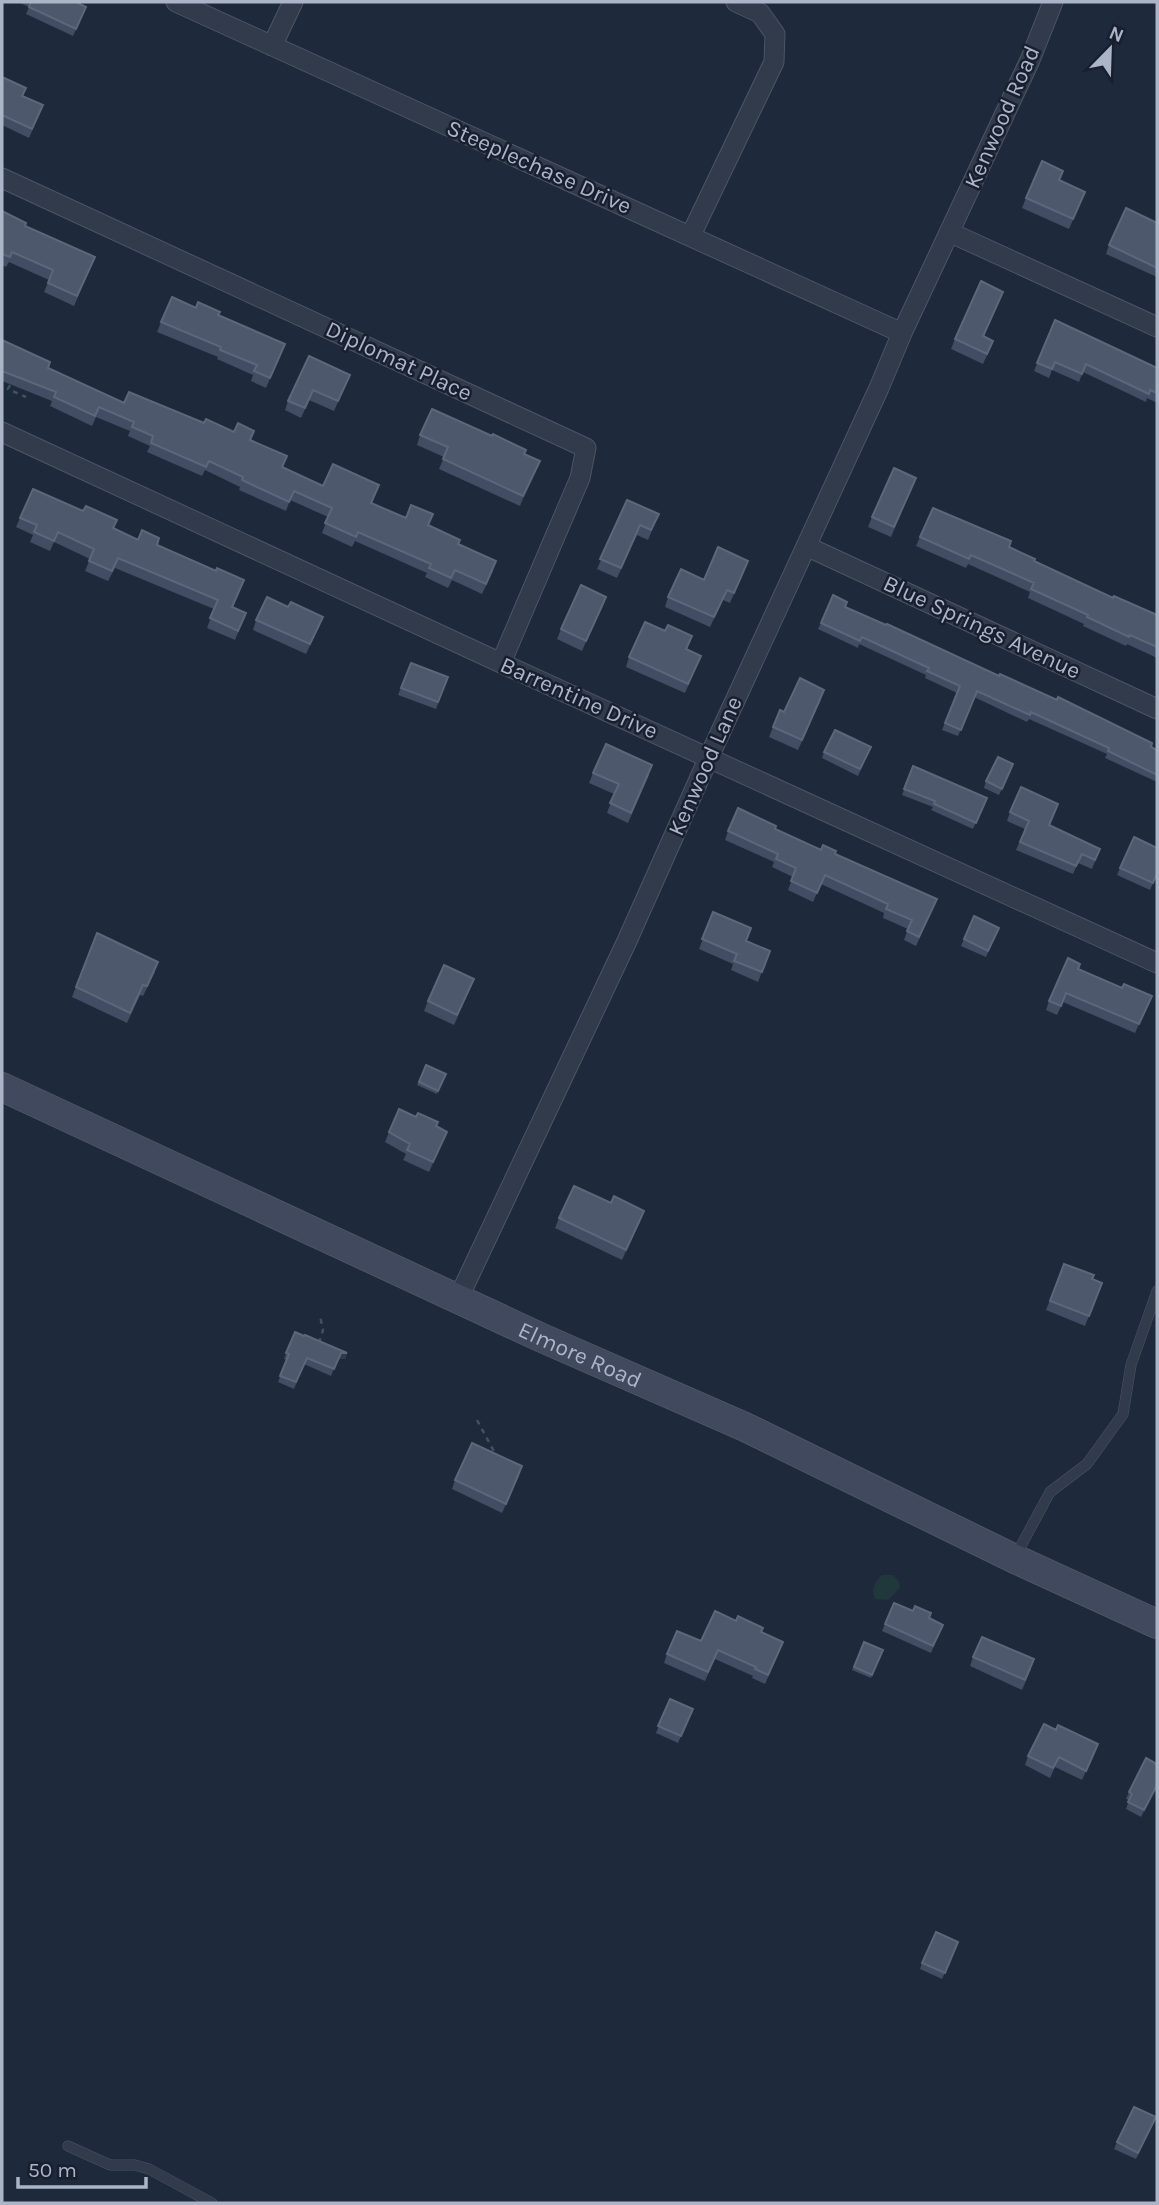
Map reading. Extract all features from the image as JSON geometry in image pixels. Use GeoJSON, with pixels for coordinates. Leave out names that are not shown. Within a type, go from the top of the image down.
{"type":"FeatureCollection","features":[{"type":"Feature","properties":{"kind":"street","name":"Steeplechase Drive"},"geometry":{"type":"LineString","coordinates":[[176,2],[902,332]]}},
{"type":"Feature","properties":{"kind":"street"},"geometry":{"type":"LineString","coordinates":[[272,46],[293,2]]}},
{"type":"Feature","properties":{"kind":"street"},"geometry":{"type":"LineString","coordinates":[[691,235],[774,62],[775,34],[760,13],[736,2]]}},
{"type":"Feature","properties":{"kind":"street","name":"Kenwood Road"},"geometry":{"type":"LineString","coordinates":[[950,232],[1030,60],[1053,2]]}},
{"type":"Feature","properties":{"kind":"street","name":"Diplomat Place"},"geometry":{"type":"LineString","coordinates":[[2,178],[586,448],[580,478],[501,663]]}},
{"type":"Feature","properties":{"kind":"street"},"geometry":{"type":"LineString","coordinates":[[950,232],[1157,327]]}},
{"type":"Feature","properties":{"kind":"street","name":"Kenwood Lane"},"geometry":{"type":"LineString","coordinates":[[458,1299],[622,953],[902,332],[950,232]]}},
{"type":"Feature","properties":{"kind":"street","name":"Barrentine Drive"},"geometry":{"type":"LineString","coordinates":[[2,432],[1157,963]]}},
{"type":"Feature","properties":{"kind":"street","name":"Blue Springs Avenue"},"geometry":{"type":"LineString","coordinates":[[806,545],[1157,709]]}},
{"type":"Feature","properties":{"kind":"street","name":"Elmore Road"},"geometry":{"type":"LineString","coordinates":[[2,1087],[542,1338],[745,1427],[1015,1559],[1157,1624]]}},
{"type":"Feature","properties":{"kind":"lane"},"geometry":{"type":"LineString","coordinates":[[1015,1559],[1050,1492],[1087,1464],[1123,1414],[1131,1365],[1157,1291]]}},
{"type":"Feature","properties":{"kind":"lane"},"geometry":{"type":"LineString","coordinates":[[68,2147],[110,2165],[135,2165],[149,2169],[212,2203]]}},
{"type":"Feature","properties":{"kind":"path"},"geometry":{"type":"LineString","coordinates":[[10,385],[8,389],[26,397]]}},
{"type":"Feature","properties":{"kind":"path"},"geometry":{"type":"LineString","coordinates":[[319,1343],[323,1330],[320,1316]]}},
{"type":"Feature","properties":{"kind":"path"},"geometry":{"type":"LineString","coordinates":[[477,1420],[497,1458]]}},
{"type":"Feature","properties":{"kind":"green space"},"geometry":{"type":"Polygon","coordinates":[[[882,1575],[893,1575],[899,1581],[900,1588],[888,1600],[875,1599],[873,1592],[882,1575]]]}},
{"type":"Feature","properties":{"kind":"building"},"geometry":{"type":"Polygon","coordinates":[[[31,2],[76,2],[86,7],[76,29],[29,7],[31,2]]]}},
{"type":"Feature","properties":{"kind":"building"},"geometry":{"type":"Polygon","coordinates":[[[2,77],[26,88],[22,96],[43,105],[32,129],[2,115],[2,77]]]}},
{"type":"Feature","properties":{"kind":"building"},"geometry":{"type":"Polygon","coordinates":[[[1042,161],[1063,171],[1059,180],[1085,192],[1073,219],[1026,198],[1042,161]]]}},
{"type":"Feature","properties":{"kind":"building"},"geometry":{"type":"Polygon","coordinates":[[[1126,208],[1157,223],[1157,268],[1109,245],[1126,208]]]}},
{"type":"Feature","properties":{"kind":"building"},"geometry":{"type":"Polygon","coordinates":[[[2,211],[26,223],[25,226],[95,257],[77,296],[48,283],[53,270],[12,252],[10,257],[2,254],[2,211]]]}},
{"type":"Feature","properties":{"kind":"building"},"geometry":{"type":"Polygon","coordinates":[[[981,281],[1003,292],[983,336],[993,341],[987,354],[955,339],[981,281]]]}},
{"type":"Feature","properties":{"kind":"building"},"geometry":{"type":"Polygon","coordinates":[[[172,297],[196,308],[198,302],[220,312],[218,315],[285,344],[270,378],[254,371],[257,365],[161,322],[172,297]]]}},
{"type":"Feature","properties":{"kind":"building"},"geometry":{"type":"Polygon","coordinates":[[[1055,320],[1157,368],[1157,393],[1150,390],[1149,394],[1086,364],[1082,374],[1055,362],[1052,369],[1037,363],[1055,320]]]}},
{"type":"Feature","properties":{"kind":"building"},"geometry":{"type":"Polygon","coordinates":[[[2,340],[50,362],[48,368],[124,403],[129,392],[204,423],[206,419],[234,432],[238,423],[254,431],[250,440],[287,456],[282,467],[323,486],[333,464],[379,485],[371,503],[406,518],[411,505],[433,514],[428,525],[460,540],[458,544],[496,561],[486,584],[455,570],[451,578],[429,568],[431,564],[358,532],[356,537],[325,523],[332,508],[294,491],[289,502],[209,461],[206,467],[151,443],[153,436],[132,427],[134,422],[99,407],[95,416],[54,397],[56,392],[2,371],[2,340]]]}},
{"type":"Feature","properties":{"kind":"building"},"geometry":{"type":"Polygon","coordinates":[[[309,356],[350,375],[338,401],[313,390],[305,408],[288,401],[309,356]]]}},
{"type":"Feature","properties":{"kind":"building"},"geometry":{"type":"Polygon","coordinates":[[[432,409],[492,436],[493,434],[526,450],[524,454],[540,461],[523,496],[443,459],[448,447],[420,435],[432,409]]]}},
{"type":"Feature","properties":{"kind":"building"},"geometry":{"type":"Polygon","coordinates":[[[894,468],[916,478],[894,527],[872,517],[894,468]]]}},
{"type":"Feature","properties":{"kind":"building"},"geometry":{"type":"Polygon","coordinates":[[[33,489],[83,511],[86,506],[117,520],[113,528],[138,540],[142,530],[159,538],[157,545],[216,571],[217,568],[244,580],[232,607],[246,613],[238,631],[210,618],[218,600],[118,558],[112,571],[89,561],[94,549],[58,532],[54,541],[34,532],[37,525],[20,518],[33,489]]]}},
{"type":"Feature","properties":{"kind":"building"},"geometry":{"type":"Polygon","coordinates":[[[627,500],[659,514],[651,530],[640,525],[621,568],[600,559],[627,500]]]}},
{"type":"Feature","properties":{"kind":"building"},"geometry":{"type":"Polygon","coordinates":[[[933,508],[1011,541],[1009,547],[1035,559],[1034,561],[1113,598],[1114,596],[1157,615],[1157,647],[1130,635],[1129,637],[1031,589],[1034,583],[971,555],[969,559],[920,537],[933,508]]]}},
{"type":"Feature","properties":{"kind":"building"},"geometry":{"type":"Polygon","coordinates":[[[718,547],[748,561],[734,593],[727,590],[714,617],[668,597],[681,569],[704,580],[718,547]]]}},
{"type":"Feature","properties":{"kind":"building"},"geometry":{"type":"Polygon","coordinates":[[[581,585],[606,597],[586,641],[561,629],[581,585]]]}},
{"type":"Feature","properties":{"kind":"building"},"geometry":{"type":"Polygon","coordinates":[[[833,595],[847,602],[845,607],[999,676],[1000,674],[1057,700],[1058,697],[1152,743],[1151,747],[1157,750],[1157,775],[1108,751],[1109,748],[1031,712],[1030,715],[977,691],[961,730],[945,723],[960,686],[927,671],[929,668],[862,637],[860,641],[821,623],[833,595]]]}},
{"type":"Feature","properties":{"kind":"building"},"geometry":{"type":"Polygon","coordinates":[[[267,597],[288,607],[291,602],[323,617],[310,644],[256,620],[267,597]]]}},
{"type":"Feature","properties":{"kind":"building"},"geometry":{"type":"Polygon","coordinates":[[[645,622],[665,631],[668,625],[692,636],[686,649],[701,656],[688,684],[629,657],[645,622]]]}},
{"type":"Feature","properties":{"kind":"building"},"geometry":{"type":"Polygon","coordinates":[[[411,663],[448,677],[438,702],[401,688],[411,663]]]}},
{"type":"Feature","properties":{"kind":"building"},"geometry":{"type":"Polygon","coordinates":[[[800,678],[824,690],[802,740],[773,727],[780,710],[784,712],[800,678]]]}},
{"type":"Feature","properties":{"kind":"building"},"geometry":{"type":"Polygon","coordinates":[[[835,730],[871,747],[860,769],[824,752],[835,730]]]}},
{"type":"Feature","properties":{"kind":"building"},"geometry":{"type":"Polygon","coordinates":[[[606,744],[652,765],[631,813],[610,803],[619,784],[593,773],[606,744]]]}},
{"type":"Feature","properties":{"kind":"building"},"geometry":{"type":"Polygon","coordinates":[[[998,757],[1013,764],[1002,789],[986,781],[998,757]]]}},
{"type":"Feature","properties":{"kind":"building"},"geometry":{"type":"Polygon","coordinates":[[[913,766],[987,798],[976,823],[934,804],[935,801],[904,789],[913,766]]]}},
{"type":"Feature","properties":{"kind":"building"},"geometry":{"type":"Polygon","coordinates":[[[1021,787],[1058,804],[1049,825],[1100,849],[1095,860],[1082,854],[1076,866],[1020,842],[1029,821],[1010,812],[1021,787]]]}},
{"type":"Feature","properties":{"kind":"building"},"geometry":{"type":"Polygon","coordinates":[[[738,808],[776,826],[775,829],[821,850],[823,845],[836,851],[835,854],[937,899],[919,937],[907,931],[912,920],[886,909],[888,904],[825,875],[817,893],[791,881],[796,868],[776,859],[778,854],[728,831],[738,808]]]}},
{"type":"Feature","properties":{"kind":"building"},"geometry":{"type":"Polygon","coordinates":[[[1134,837],[1157,848],[1157,873],[1153,883],[1120,868],[1134,837]]]}},
{"type":"Feature","properties":{"kind":"building"},"geometry":{"type":"Polygon","coordinates":[[[713,912],[751,928],[746,941],[770,951],[762,972],[734,961],[737,954],[702,939],[713,912]]]}},
{"type":"Feature","properties":{"kind":"building"},"geometry":{"type":"Polygon","coordinates":[[[974,916],[999,928],[988,951],[964,939],[974,916]]]}},
{"type":"Feature","properties":{"kind":"building"},"geometry":{"type":"Polygon","coordinates":[[[97,933],[158,962],[130,1013],[76,987],[97,933]]]}},
{"type":"Feature","properties":{"kind":"building"},"geometry":{"type":"Polygon","coordinates":[[[1068,958],[1080,964],[1078,969],[1122,988],[1124,984],[1152,996],[1139,1024],[1066,993],[1061,1006],[1049,1001],[1068,958]]]}},
{"type":"Feature","properties":{"kind":"building"},"geometry":{"type":"Polygon","coordinates":[[[444,965],[474,979],[457,1015],[428,1001],[444,965]]]}},
{"type":"Feature","properties":{"kind":"building"},"geometry":{"type":"Polygon","coordinates":[[[426,1065],[446,1074],[438,1091],[419,1082],[426,1065]]]}},
{"type":"Feature","properties":{"kind":"building"},"geometry":{"type":"Polygon","coordinates":[[[399,1109],[416,1117],[418,1113],[438,1122],[436,1126],[447,1132],[433,1162],[407,1150],[410,1144],[389,1132],[399,1109]]]}},
{"type":"Feature","properties":{"kind":"building"},"geometry":{"type":"Polygon","coordinates":[[[574,1186],[611,1203],[614,1196],[644,1211],[626,1250],[559,1218],[574,1186]]]}},
{"type":"Feature","properties":{"kind":"building"},"geometry":{"type":"Polygon","coordinates":[[[1064,1264],[1094,1275],[1092,1279],[1102,1283],[1089,1316],[1050,1301],[1064,1264]]]}},
{"type":"Feature","properties":{"kind":"building"},"geometry":{"type":"Polygon","coordinates":[[[295,1332],[347,1353],[341,1353],[334,1369],[307,1358],[296,1382],[280,1376],[295,1332]]]}},
{"type":"Feature","properties":{"kind":"building"},"geometry":{"type":"Polygon","coordinates":[[[472,1443],[522,1466],[506,1504],[455,1480],[472,1443]]]}},
{"type":"Feature","properties":{"kind":"building"},"geometry":{"type":"Polygon","coordinates":[[[894,1603],[913,1611],[915,1606],[931,1613],[929,1618],[943,1625],[933,1646],[885,1624],[894,1603]]]}},
{"type":"Feature","properties":{"kind":"building"},"geometry":{"type":"Polygon","coordinates":[[[715,1611],[736,1621],[738,1616],[763,1628],[761,1632],[783,1642],[768,1675],[718,1650],[708,1672],[667,1654],[677,1631],[701,1641],[715,1611]]]}},
{"type":"Feature","properties":{"kind":"building"},"geometry":{"type":"Polygon","coordinates":[[[982,1637],[1034,1659],[1025,1680],[973,1657],[982,1637]]]}},
{"type":"Feature","properties":{"kind":"building"},"geometry":{"type":"Polygon","coordinates":[[[864,1642],[883,1650],[872,1675],[854,1667],[864,1642]]]}},
{"type":"Feature","properties":{"kind":"building"},"geometry":{"type":"Polygon","coordinates":[[[670,1699],[693,1709],[681,1736],[658,1726],[670,1699]]]}},
{"type":"Feature","properties":{"kind":"building"},"geometry":{"type":"Polygon","coordinates":[[[1044,1724],[1056,1730],[1058,1725],[1098,1744],[1086,1771],[1059,1757],[1053,1768],[1028,1756],[1044,1724]]]}},
{"type":"Feature","properties":{"kind":"building"},"geometry":{"type":"Polygon","coordinates":[[[1146,1758],[1157,1764],[1157,1785],[1144,1810],[1128,1802],[1132,1794],[1129,1792],[1146,1758]]]}},
{"type":"Feature","properties":{"kind":"building"},"geometry":{"type":"Polygon","coordinates":[[[936,1932],[958,1942],[945,1973],[922,1963],[936,1932]]]}},
{"type":"Feature","properties":{"kind":"building"},"geometry":{"type":"Polygon","coordinates":[[[1134,2107],[1156,2117],[1138,2153],[1117,2142],[1134,2107]]]}}]}
